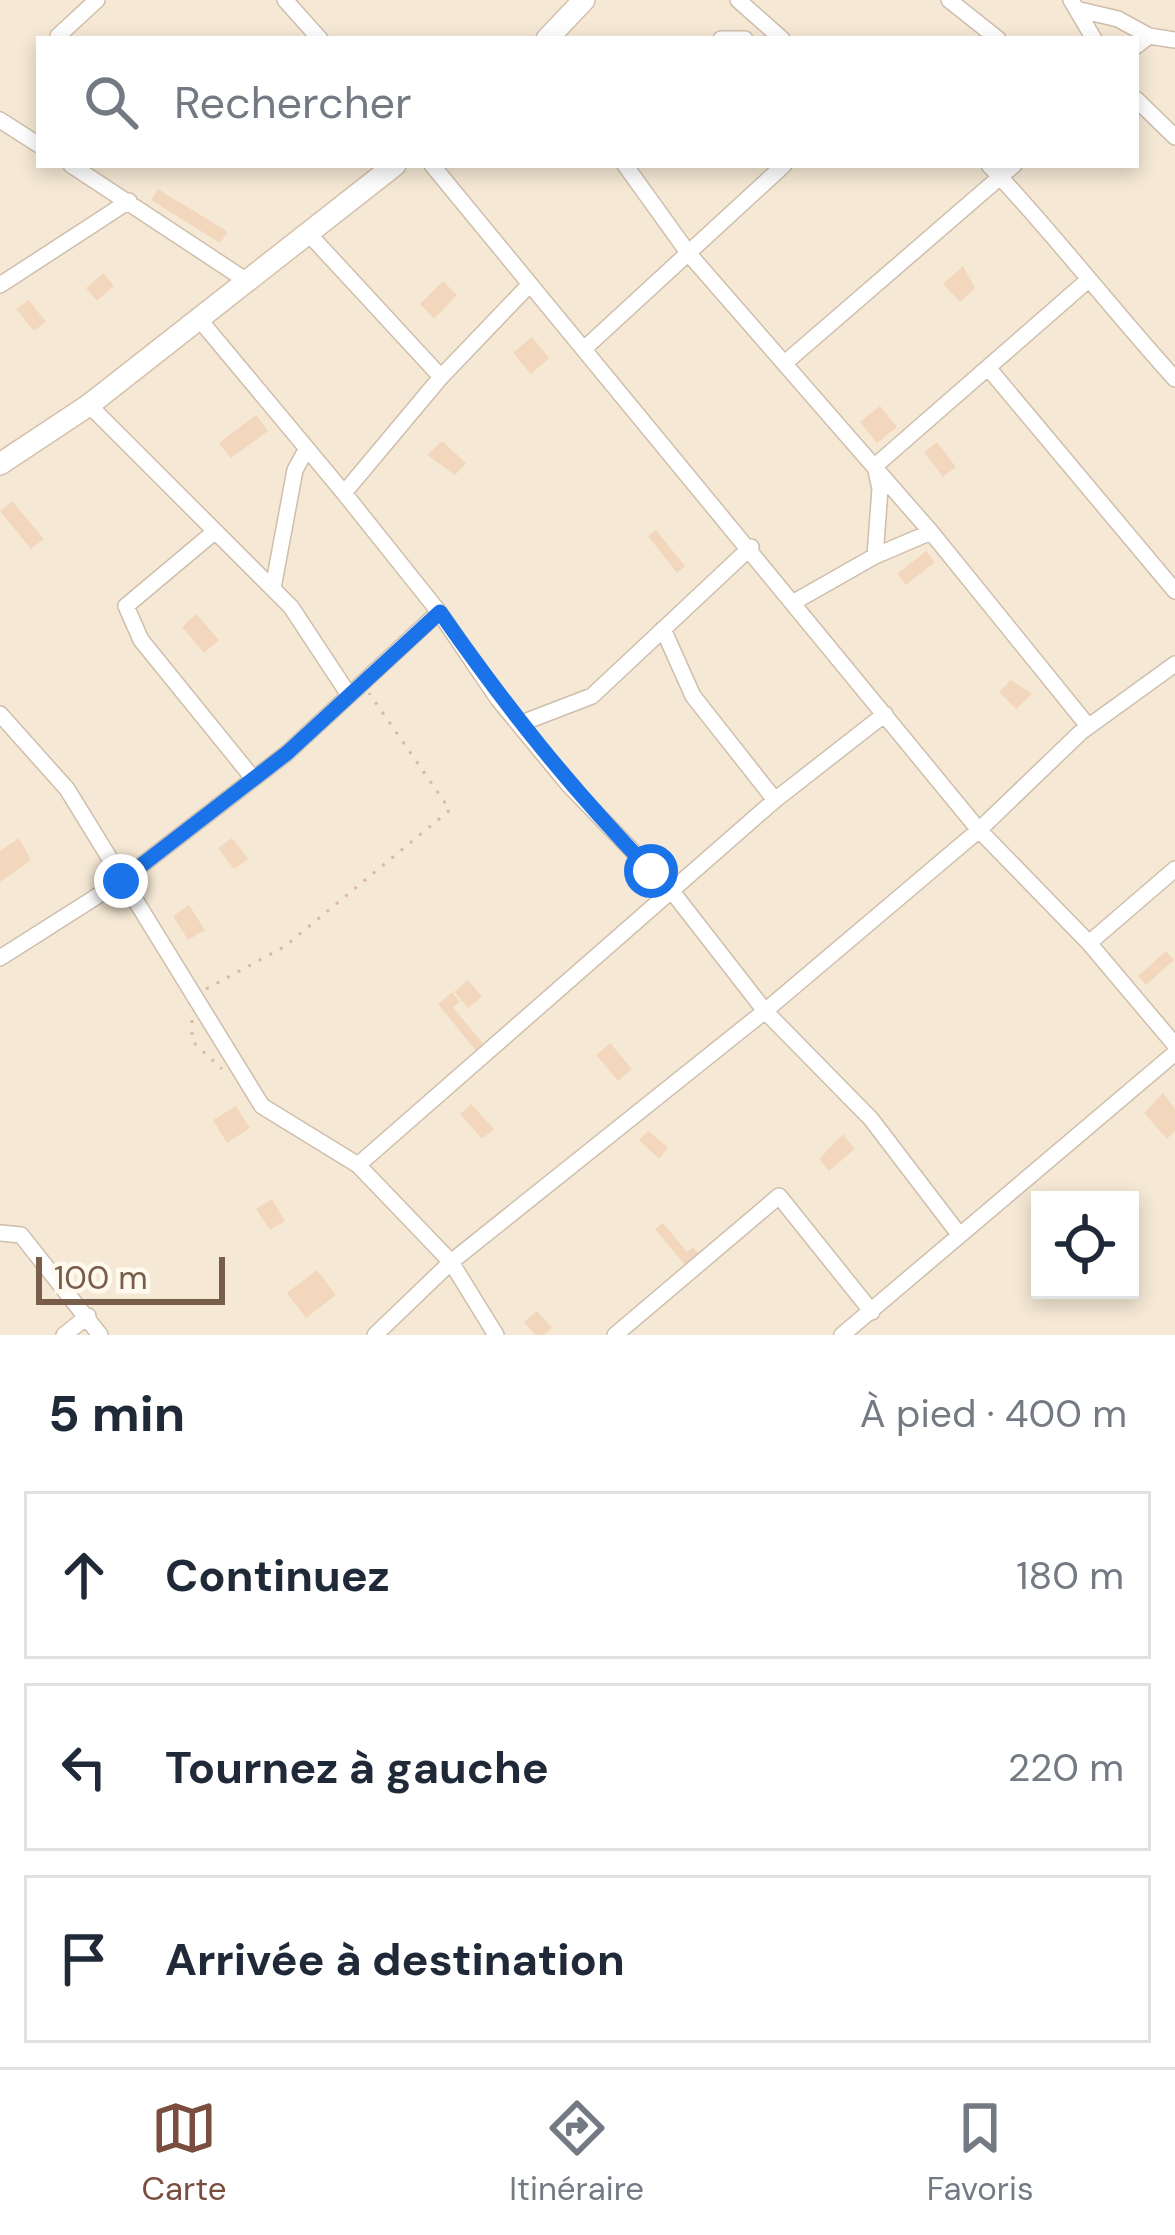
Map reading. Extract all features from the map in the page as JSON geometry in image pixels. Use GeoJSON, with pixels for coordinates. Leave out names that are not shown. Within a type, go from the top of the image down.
{"type":"FeatureCollection","features":[{"type":"Feature","properties":{"kind":"street"},"geometry":{"type":"LineString","coordinates":[[58,36],[97,0]]}},
{"type":"Feature","properties":{"kind":"street"},"geometry":{"type":"LineString","coordinates":[[285,0],[317,36]]}},
{"type":"Feature","properties":{"kind":"street"},"geometry":{"type":"LineString","coordinates":[[550,36],[584,0]]}},
{"type":"Feature","properties":{"kind":"street"},"geometry":{"type":"LineString","coordinates":[[737,0],[779,36]]}},
{"type":"Feature","properties":{"kind":"street"},"geometry":{"type":"LineString","coordinates":[[949,0],[994,36]]}},
{"type":"Feature","properties":{"kind":"street"},"geometry":{"type":"LineString","coordinates":[[1076,5],[1092,36]]}},
{"type":"Feature","properties":{"kind":"street"},"geometry":{"type":"LineString","coordinates":[[1076,5],[1118,19],[1137,36]]}},
{"type":"Feature","properties":{"kind":"street"},"geometry":{"type":"LineString","coordinates":[[1143,41],[1175,40]]}},
{"type":"Feature","properties":{"kind":"street"},"geometry":{"type":"LineString","coordinates":[[1139,102],[1175,136]]}},
{"type":"Feature","properties":{"kind":"street"},"geometry":{"type":"LineString","coordinates":[[0,120],[36,143]]}},
{"type":"Feature","properties":{"kind":"street"},"geometry":{"type":"LineString","coordinates":[[76,168],[247,281]]}},
{"type":"Feature","properties":{"kind":"street"},"geometry":{"type":"LineString","coordinates":[[0,464],[88,405],[391,168]]}},
{"type":"Feature","properties":{"kind":"street"},"geometry":{"type":"LineString","coordinates":[[434,168],[751,547],[979,830],[1089,943],[1175,1049],[842,1335]]}},
{"type":"Feature","properties":{"kind":"street"},"geometry":{"type":"LineString","coordinates":[[628,168],[688,254],[931,532],[1088,726]]}},
{"type":"Feature","properties":{"kind":"street"},"geometry":{"type":"LineString","coordinates":[[585,348],[781,168]]}},
{"type":"Feature","properties":{"kind":"street"},"geometry":{"type":"LineString","coordinates":[[786,362],[1001,169],[1052,229],[1087,281],[1175,379]]}},
{"type":"Feature","properties":{"kind":"street"},"geometry":{"type":"LineString","coordinates":[[0,286],[129,201]]}},
{"type":"Feature","properties":{"kind":"street"},"geometry":{"type":"LineString","coordinates":[[308,232],[441,377]]}},
{"type":"Feature","properties":{"kind":"street"},"geometry":{"type":"LineString","coordinates":[[875,466],[1087,281]]}},
{"type":"Feature","properties":{"kind":"street"},"geometry":{"type":"LineString","coordinates":[[344,494],[441,377],[530,284]]}},
{"type":"Feature","properties":{"kind":"street"},"geometry":{"type":"LineString","coordinates":[[199,319],[440,612],[568,784],[674,894],[764,1011],[871,1119],[958,1233]]}},
{"type":"Feature","properties":{"kind":"street"},"geometry":{"type":"LineString","coordinates":[[990,370],[1175,591]]}},
{"type":"Feature","properties":{"kind":"street"},"geometry":{"type":"LineString","coordinates":[[88,405],[272,588],[349,695]]}},
{"type":"Feature","properties":{"kind":"street"},"geometry":{"type":"LineString","coordinates":[[272,588],[295,470],[306,450]]}},
{"type":"Feature","properties":{"kind":"street"},"geometry":{"type":"LineString","coordinates":[[875,466],[880,489],[875,556]]}},
{"type":"Feature","properties":{"kind":"street"},"geometry":{"type":"LineString","coordinates":[[213,532],[126,606],[141,640],[252,777]]}},
{"type":"Feature","properties":{"kind":"street"},"geometry":{"type":"LineString","coordinates":[[794,602],[875,556],[931,532]]}},
{"type":"Feature","properties":{"kind":"street"},"geometry":{"type":"LineString","coordinates":[[519,724],[592,696],[751,547]]}},
{"type":"Feature","properties":{"kind":"street"},"geometry":{"type":"LineString","coordinates":[[2,951],[121,881],[252,777],[440,612]]}},
{"type":"Feature","properties":{"kind":"street"},"geometry":{"type":"LineString","coordinates":[[663,629],[693,696],[775,800]]}},
{"type":"Feature","properties":{"kind":"street"},"geometry":{"type":"LineString","coordinates":[[375,1335],[451,1262],[764,1011],[979,830],[1088,726],[1175,664]]}},
{"type":"Feature","properties":{"kind":"street"},"geometry":{"type":"LineString","coordinates":[[0,714],[67,789],[262,1106],[358,1165],[451,1262],[496,1335]]}},
{"type":"Feature","properties":{"kind":"street"},"geometry":{"type":"LineString","coordinates":[[358,1165],[674,894],[775,800],[885,714]]}},
{"type":"Feature","properties":{"kind":"street"},"geometry":{"type":"LineString","coordinates":[[1089,943],[1175,869]]}},
{"type":"Feature","properties":{"kind":"street"},"geometry":{"type":"LineString","coordinates":[[615,1335],[779,1196],[872,1312]]}},
{"type":"Feature","properties":{"kind":"street"},"geometry":{"type":"LineString","coordinates":[[0,1233],[21,1235],[100,1335]]}},
{"type":"Feature","properties":{"kind":"street"},"geometry":{"type":"LineString","coordinates":[[64,1335],[88,1316]]}},
{"type":"Feature","properties":{"kind":"path"},"geometry":{"type":"LineString","coordinates":[[234,1080],[192,1040],[192,996],[284,947],[450,810],[372,704],[366,680]]}},
{"type":"Feature","properties":{"kind":"shaded area"},"geometry":{"type":"Polygon","coordinates":[[[0,0],[1175,0],[1175,1335],[0,1335],[0,0]]]}},
{"type":"Feature","properties":{"kind":"building"},"geometry":{"type":"Polygon","coordinates":[[[158,189],[228,232],[220,243],[151,200],[158,189]]]}},
{"type":"Feature","properties":{"kind":"building"},"geometry":{"type":"Polygon","coordinates":[[[963,266],[975,288],[960,302],[943,284],[963,266]]]}},
{"type":"Feature","properties":{"kind":"building"},"geometry":{"type":"Polygon","coordinates":[[[103,273],[114,286],[97,301],[86,288],[103,273]]]}},
{"type":"Feature","properties":{"kind":"building"},"geometry":{"type":"Polygon","coordinates":[[[443,281],[457,295],[434,319],[420,304],[443,281]]]}},
{"type":"Feature","properties":{"kind":"building"},"geometry":{"type":"Polygon","coordinates":[[[29,300],[46,322],[34,331],[16,309],[29,300]]]}},
{"type":"Feature","properties":{"kind":"building"},"geometry":{"type":"Polygon","coordinates":[[[532,337],[549,358],[531,374],[513,353],[532,337]]]}},
{"type":"Feature","properties":{"kind":"building"},"geometry":{"type":"Polygon","coordinates":[[[880,406],[897,427],[877,443],[860,422],[880,406]]]}},
{"type":"Feature","properties":{"kind":"building"},"geometry":{"type":"Polygon","coordinates":[[[256,415],[268,431],[231,458],[219,443],[256,415]]]}},
{"type":"Feature","properties":{"kind":"building"},"geometry":{"type":"Polygon","coordinates":[[[442,441],[466,463],[455,475],[427,455],[442,441]]]}},
{"type":"Feature","properties":{"kind":"building"},"geometry":{"type":"Polygon","coordinates":[[[937,442],[956,467],[943,477],[924,452],[937,442]]]}},
{"type":"Feature","properties":{"kind":"building"},"geometry":{"type":"Polygon","coordinates":[[[12,501],[44,539],[31,549],[0,511],[12,501]]]}},
{"type":"Feature","properties":{"kind":"building"},"geometry":{"type":"Polygon","coordinates":[[[656,530],[685,566],[677,573],[648,536],[656,530]]]}},
{"type":"Feature","properties":{"kind":"building"},"geometry":{"type":"Polygon","coordinates":[[[926,551],[935,562],[906,585],[897,574],[926,551]]]}},
{"type":"Feature","properties":{"kind":"building"},"geometry":{"type":"Polygon","coordinates":[[[196,614],[219,640],[204,653],[182,627],[196,614]]]}},
{"type":"Feature","properties":{"kind":"building"},"geometry":{"type":"Polygon","coordinates":[[[1011,680],[1032,694],[1016,709],[999,692],[1011,680]]]}},
{"type":"Feature","properties":{"kind":"building"},"geometry":{"type":"Polygon","coordinates":[[[19,838],[31,860],[0,882],[0,851],[19,838]]]}},
{"type":"Feature","properties":{"kind":"building"},"geometry":{"type":"Polygon","coordinates":[[[232,838],[248,859],[234,869],[218,848],[232,838]]]}},
{"type":"Feature","properties":{"kind":"building"},"geometry":{"type":"Polygon","coordinates":[[[189,905],[205,930],[188,940],[173,916],[189,905]]]}},
{"type":"Feature","properties":{"kind":"building"},"geometry":{"type":"Polygon","coordinates":[[[1166,951],[1174,960],[1146,985],[1138,976],[1166,951]]]}},
{"type":"Feature","properties":{"kind":"building"},"geometry":{"type":"Polygon","coordinates":[[[468,980],[482,997],[468,1008],[454,992],[468,980]]]}},
{"type":"Feature","properties":{"kind":"building"},"geometry":{"type":"Polygon","coordinates":[[[452,992],[460,1002],[453,1007],[484,1045],[476,1051],[438,1004],[452,992]]]}},
{"type":"Feature","properties":{"kind":"building"},"geometry":{"type":"Polygon","coordinates":[[[610,1043],[632,1069],[618,1081],[596,1055],[610,1043]]]}},
{"type":"Feature","properties":{"kind":"building"},"geometry":{"type":"Polygon","coordinates":[[[1163,1093],[1175,1109],[1175,1131],[1167,1139],[1144,1113],[1163,1093]]]}},
{"type":"Feature","properties":{"kind":"building"},"geometry":{"type":"Polygon","coordinates":[[[471,1104],[494,1129],[482,1139],[460,1114],[471,1104]]]}},
{"type":"Feature","properties":{"kind":"building"},"geometry":{"type":"Polygon","coordinates":[[[236,1106],[250,1128],[227,1143],[213,1120],[236,1106]]]}},
{"type":"Feature","properties":{"kind":"building"},"geometry":{"type":"Polygon","coordinates":[[[648,1131],[668,1147],[659,1159],[639,1140],[648,1131]]]}},
{"type":"Feature","properties":{"kind":"building"},"geometry":{"type":"Polygon","coordinates":[[[843,1134],[855,1149],[829,1171],[819,1159],[843,1134]]]}},
{"type":"Feature","properties":{"kind":"building"},"geometry":{"type":"Polygon","coordinates":[[[272,1199],[285,1221],[270,1230],[256,1209],[272,1199]]]}},
{"type":"Feature","properties":{"kind":"building"},"geometry":{"type":"Polygon","coordinates":[[[663,1223],[687,1252],[693,1247],[699,1254],[685,1265],[655,1229],[663,1223]]]}},
{"type":"Feature","properties":{"kind":"building"},"geometry":{"type":"Polygon","coordinates":[[[317,1270],[336,1295],[306,1318],[287,1293],[317,1270]]]}},
{"type":"Feature","properties":{"kind":"building"},"geometry":{"type":"Polygon","coordinates":[[[537,1311],[552,1328],[544,1335],[535,1335],[524,1322],[537,1311]]]}},
{"type":"Feature","properties":{"kind":"route"},"geometry":{"type":"LineString","coordinates":[[121,881],[188,824],[287,753],[440,612],[497,699],[568,784],[651,871]]}}]}
